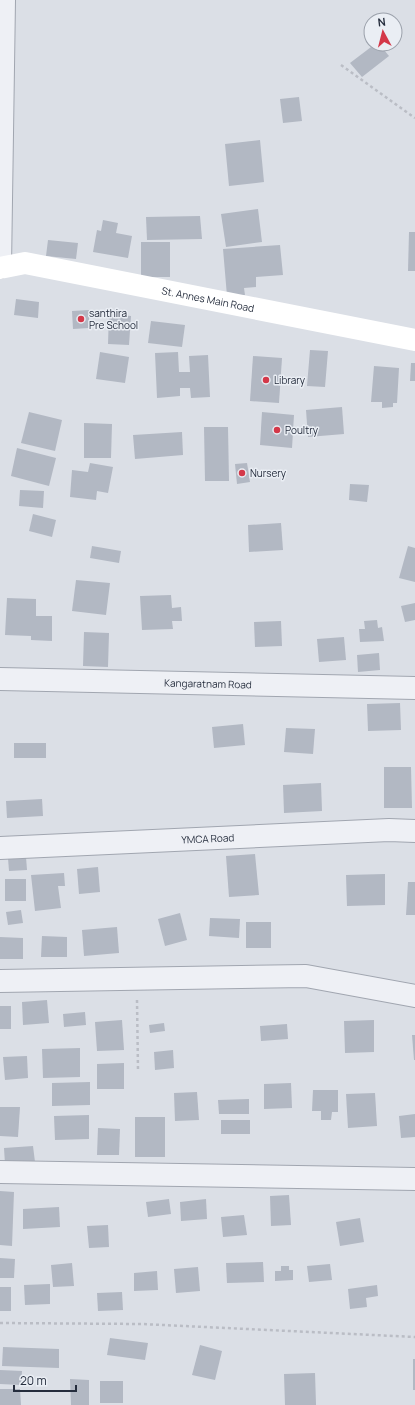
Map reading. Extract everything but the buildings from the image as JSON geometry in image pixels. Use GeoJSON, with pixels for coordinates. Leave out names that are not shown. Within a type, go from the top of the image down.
{"type":"FeatureCollection","features":[{"type":"Feature","properties":{"kind":"street"},"geometry":{"type":"LineString","coordinates":[[0,268],[4,0]]}},
{"type":"Feature","properties":{"kind":"street","name":"St. Annes Main Road"},"geometry":{"type":"LineString","coordinates":[[0,268],[25,263],[415,340]]}},
{"type":"Feature","properties":{"kind":"street","name":"Kangaratnam Road"},"geometry":{"type":"LineString","coordinates":[[0,679],[415,688]]}},
{"type":"Feature","properties":{"kind":"street","name":"YMCA Road"},"geometry":{"type":"LineString","coordinates":[[0,848],[381,830],[415,831]]}},
{"type":"Feature","properties":{"kind":"street"},"geometry":{"type":"LineString","coordinates":[[0,981],[306,976],[415,996]]}},
{"type":"Feature","properties":{"kind":"street"},"geometry":{"type":"LineString","coordinates":[[0,1172],[415,1179]]}},
{"type":"Feature","properties":{"kind":"path"},"geometry":{"type":"LineString","coordinates":[[341,65],[415,118]]}},
{"type":"Feature","properties":{"kind":"path"},"geometry":{"type":"LineString","coordinates":[[137,979],[138,1070]]}},
{"type":"Feature","properties":{"kind":"path"},"geometry":{"type":"LineString","coordinates":[[0,1323],[142,1324],[415,1337]]}},
{"type":"Feature","properties":{"kind":"place","name":"santhira Pre School"},"geometry":{"type":"Point","coordinates":[81,319]}},
{"type":"Feature","properties":{"kind":"place","name":"Library"},"geometry":{"type":"Point","coordinates":[266,380]}},
{"type":"Feature","properties":{"kind":"place","name":"Poultry"},"geometry":{"type":"Point","coordinates":[277,430]}},
{"type":"Feature","properties":{"kind":"place","name":"Nursery"},"geometry":{"type":"Point","coordinates":[242,473]}}]}
